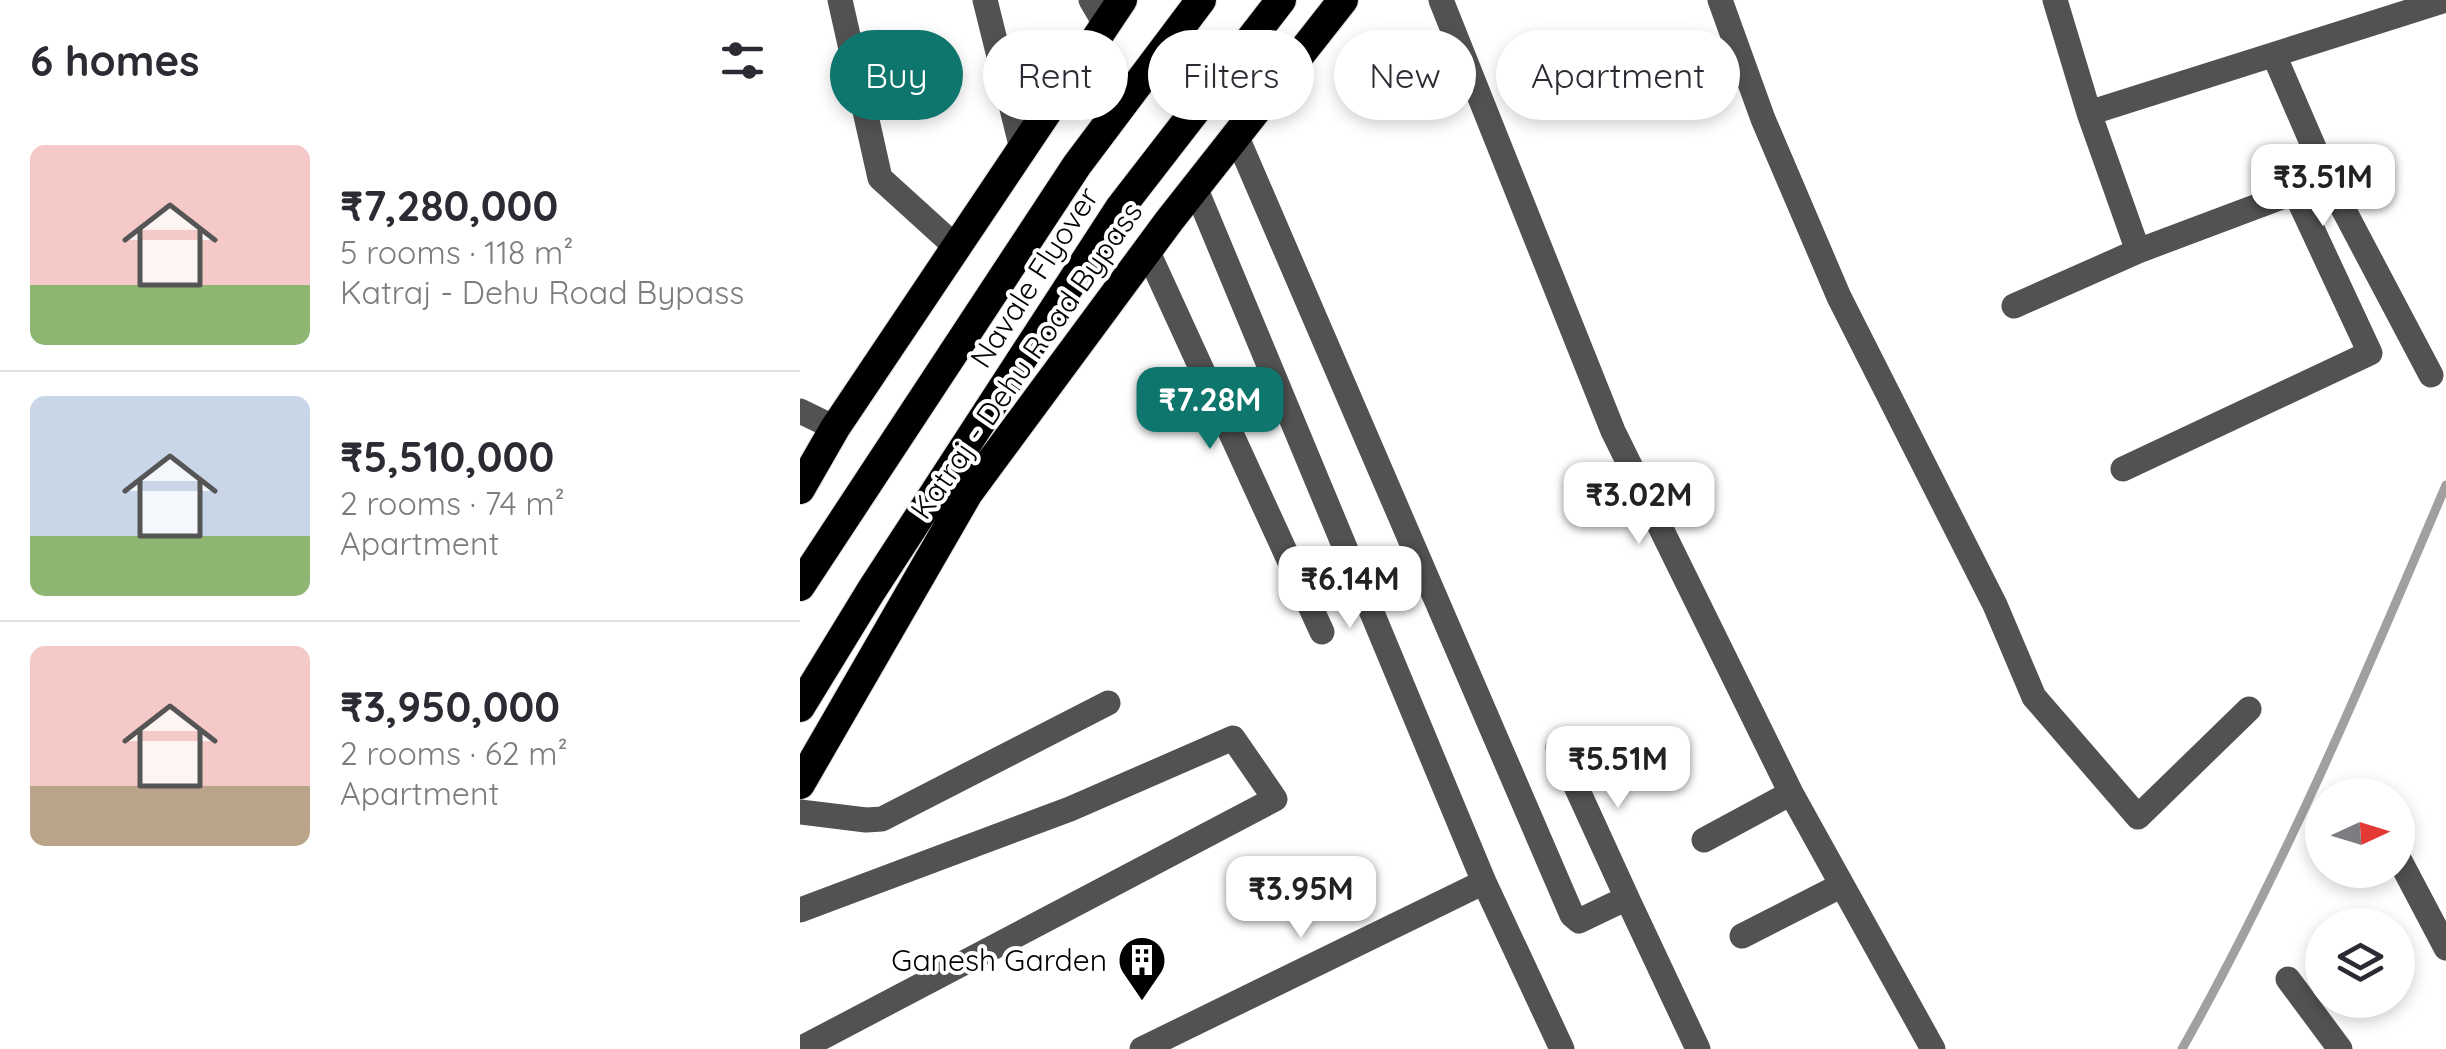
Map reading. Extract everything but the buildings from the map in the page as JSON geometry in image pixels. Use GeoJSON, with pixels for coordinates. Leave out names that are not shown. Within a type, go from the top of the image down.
{"type":"FeatureCollection","features":[{"type":"Feature","properties":{"kind":"highway","name":"Navale Flyover"},"geometry":{"type":"LineString","coordinates":[[800,586],[1076,165],[1201,0]]}},
{"type":"Feature","properties":{"kind":"highway","name":"Navale Flyover"},"geometry":{"type":"LineString","coordinates":[[800,707],[1120,208],[1281,0]]}},
{"type":"Feature","properties":{"kind":"highway","name":"Katraj - Dehu Road Bypass"},"geometry":{"type":"LineString","coordinates":[[800,784],[968,493],[1194,187],[1344,0]]}},
{"type":"Feature","properties":{"kind":"highway"},"geometry":{"type":"LineString","coordinates":[[800,489],[836,428],[1022,148],[1106,8]]}},
{"type":"Feature","properties":{"kind":"street"},"geometry":{"type":"LineString","coordinates":[[840,0],[880,178],[956,247]]}},
{"type":"Feature","properties":{"kind":"street"},"geometry":{"type":"LineString","coordinates":[[985,0],[1022,148]]}},
{"type":"Feature","properties":{"kind":"street"},"geometry":{"type":"LineString","coordinates":[[1441,0],[1614,432],[1791,793],[1933,1049]]}},
{"type":"Feature","properties":{"kind":"street"},"geometry":{"type":"LineString","coordinates":[[1720,0],[1762,119],[1839,297],[2010,639],[2034,698],[2138,818],[2249,709]]}},
{"type":"Feature","properties":{"kind":"street"},"geometry":{"type":"LineString","coordinates":[[2055,0],[2089,113],[2138,251]]}},
{"type":"Feature","properties":{"kind":"street"},"geometry":{"type":"LineString","coordinates":[[2089,113],[2446,0]]}},
{"type":"Feature","properties":{"kind":"street"},"geometry":{"type":"LineString","coordinates":[[2274,55],[2328,180],[2431,375]]}},
{"type":"Feature","properties":{"kind":"street"},"geometry":{"type":"LineString","coordinates":[[1236,135],[1572,915],[1579,920],[1627,898]]}},
{"type":"Feature","properties":{"kind":"street"},"geometry":{"type":"LineString","coordinates":[[1194,187],[1484,882],[1562,1049]]}},
{"type":"Feature","properties":{"kind":"street"},"geometry":{"type":"LineString","coordinates":[[2014,306],[2138,251],[2295,192],[2370,353]]}},
{"type":"Feature","properties":{"kind":"street"},"geometry":{"type":"LineString","coordinates":[[1147,250],[1322,632]]}},
{"type":"Feature","properties":{"kind":"street"},"geometry":{"type":"LineString","coordinates":[[2123,468],[2409,333]]}},
{"type":"Feature","properties":{"kind":"street"},"geometry":{"type":"LineString","coordinates":[[800,412],[836,428]]}},
{"type":"Feature","properties":{"kind":"street"},"geometry":{"type":"LineString","coordinates":[[800,812],[882,819],[1108,703]]}},
{"type":"Feature","properties":{"kind":"street"},"geometry":{"type":"LineString","coordinates":[[800,910],[1070,809],[1233,738],[1276,799],[800,1049]]}},
{"type":"Feature","properties":{"kind":"street"},"geometry":{"type":"LineString","coordinates":[[1558,747],[1698,1049]]}},
{"type":"Feature","properties":{"kind":"street"},"geometry":{"type":"LineString","coordinates":[[1704,840],[1791,793]]}},
{"type":"Feature","properties":{"kind":"street"},"geometry":{"type":"LineString","coordinates":[[1142,1049],[1484,882]]}},
{"type":"Feature","properties":{"kind":"street"},"geometry":{"type":"LineString","coordinates":[[1742,936],[1842,884]]}},
{"type":"Feature","properties":{"kind":"street"},"geometry":{"type":"LineString","coordinates":[[2414,888],[2446,948]]}},
{"type":"Feature","properties":{"kind":"street"},"geometry":{"type":"LineString","coordinates":[[2288,978],[2340,1049]]}},
{"type":"Feature","properties":{"kind":"waterway"},"geometry":{"type":"LineString","coordinates":[[2182,1049],[2289,841],[2446,485]]}},
{"type":"Feature","properties":{"kind":"place","name":"Ganesh Garden"},"geometry":{"type":"Point","coordinates":[1142,1002]}}]}
